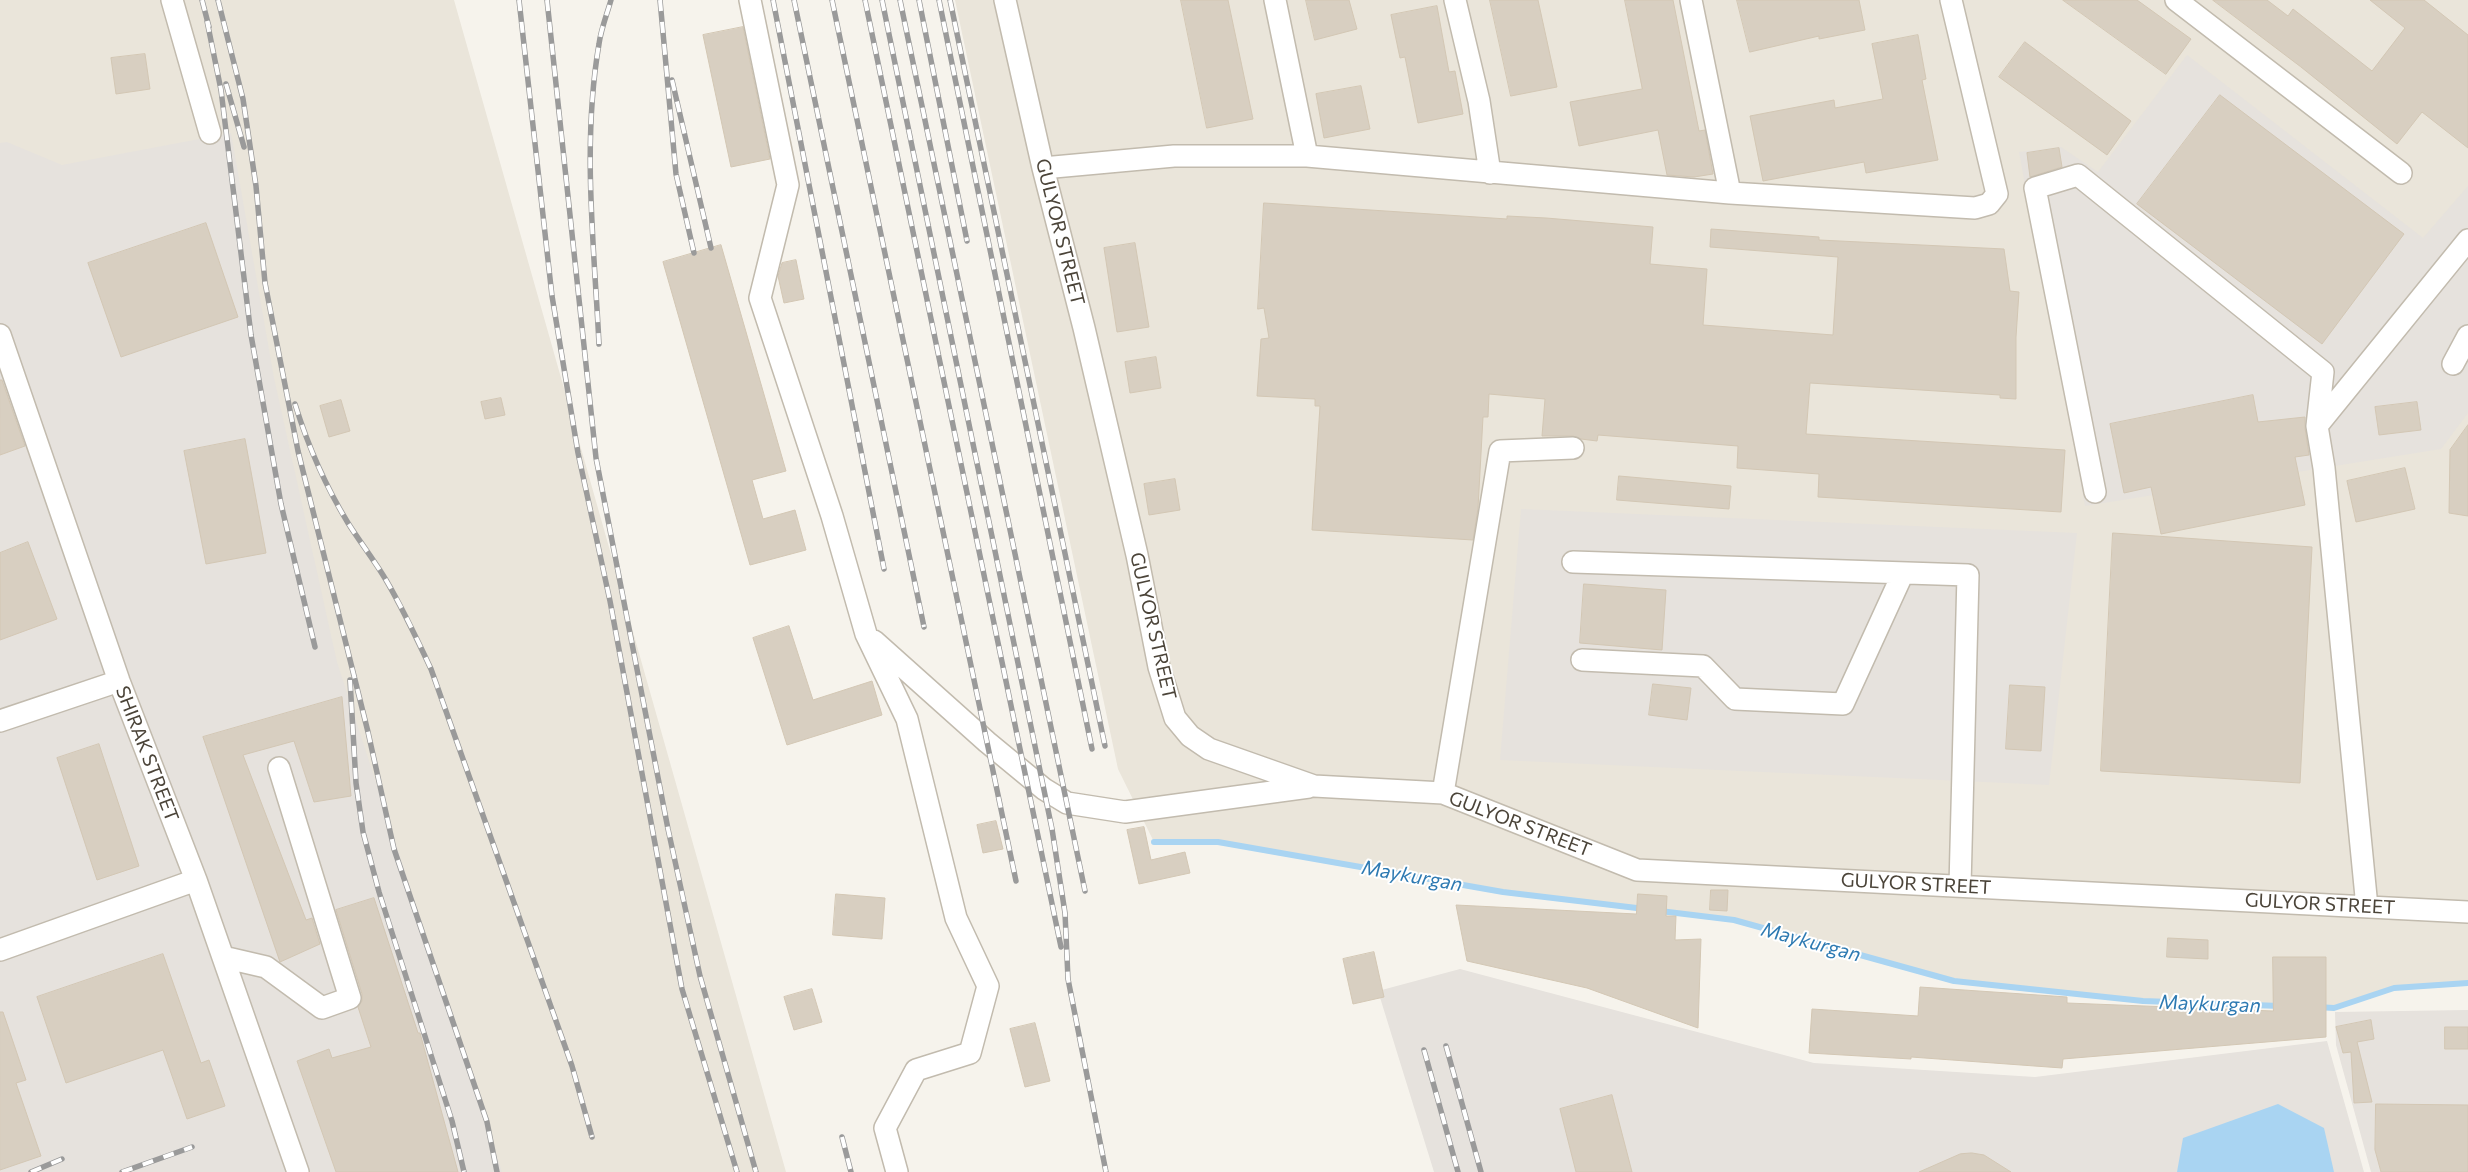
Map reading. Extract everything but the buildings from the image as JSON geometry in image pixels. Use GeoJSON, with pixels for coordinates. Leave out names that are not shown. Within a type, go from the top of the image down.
{"type":"FeatureCollection","features":[{"type":"Feature","properties":{"kind":"street"},"geometry":{"type":"LineString","coordinates":[[172,0],[210,133]]}},
{"type":"Feature","properties":{"kind":"street"},"geometry":{"type":"LineString","coordinates":[[750,0],[788,184],[760,298],[832,516],[866,634],[907,720],[956,918],[988,986],[970,1053],[916,1070],[885,1128],[897,1172]]}},
{"type":"Feature","properties":{"kind":"street","name":"GULYOR STREET"},"geometry":{"type":"LineString","coordinates":[[1005,0],[1043,168],[1084,328],[1135,546],[1159,667],[1175,718],[1190,736],[1209,749],[1314,786],[1443,793],[1637,870],[2468,912]]}},
{"type":"Feature","properties":{"kind":"street"},"geometry":{"type":"LineString","coordinates":[[1274,0],[1307,156]]}},
{"type":"Feature","properties":{"kind":"street"},"geometry":{"type":"LineString","coordinates":[[1455,0],[1479,101],[1490,173]]}},
{"type":"Feature","properties":{"kind":"street"},"geometry":{"type":"LineString","coordinates":[[1691,0],[1730,193]]}},
{"type":"Feature","properties":{"kind":"street"},"geometry":{"type":"LineString","coordinates":[[1043,168],[1174,156],[1307,156],[1730,193],[1975,208],[1989,204],[1997,194],[1951,0]]}},
{"type":"Feature","properties":{"kind":"street"},"geometry":{"type":"LineString","coordinates":[[2176,0],[2401,173]]}},
{"type":"Feature","properties":{"kind":"street"},"geometry":{"type":"LineString","coordinates":[[2095,492],[2035,188],[2078,175],[2323,372],[2317,426],[2324,468],[2367,907]]}},
{"type":"Feature","properties":{"kind":"street"},"geometry":{"type":"LineString","coordinates":[[2317,426],[2468,240]]}},
{"type":"Feature","properties":{"kind":"street","name":"SHIRAK STREET"},"geometry":{"type":"LineString","coordinates":[[0,335],[119,681],[196,880],[298,1172]]}},
{"type":"Feature","properties":{"kind":"street"},"geometry":{"type":"LineString","coordinates":[[2453,364],[2468,336]]}},
{"type":"Feature","properties":{"kind":"street"},"geometry":{"type":"LineString","coordinates":[[1443,793],[1500,451],[1574,448]]}},
{"type":"Feature","properties":{"kind":"street"},"geometry":{"type":"LineString","coordinates":[[1574,562],[1968,575],[1960,886]]}},
{"type":"Feature","properties":{"kind":"street"},"geometry":{"type":"LineString","coordinates":[[1582,660],[1703,666],[1735,699],[1843,704],[1903,573]]}},
{"type":"Feature","properties":{"kind":"street"},"geometry":{"type":"LineString","coordinates":[[866,634],[987,742],[1044,789],[1067,803],[1125,812],[1314,786]]}},
{"type":"Feature","properties":{"kind":"street"},"geometry":{"type":"LineString","coordinates":[[0,721],[119,681]]}},
{"type":"Feature","properties":{"kind":"street"},"geometry":{"type":"LineString","coordinates":[[223,957],[266,967],[322,1008],[350,998],[280,768]]}},
{"type":"Feature","properties":{"kind":"street"},"geometry":{"type":"LineString","coordinates":[[0,950],[196,880]]}},
{"type":"Feature","properties":{"kind":"shaded area"},"geometry":{"type":"Polygon","coordinates":[[[0,0],[454,0],[786,1172],[0,1172],[0,0]]]}},
{"type":"Feature","properties":{"kind":"shaded area"},"geometry":{"type":"Polygon","coordinates":[[[955,0],[2468,0],[2468,983],[2394,988],[2334,1008],[2143,1001],[1954,981],[1734,920],[1503,892],[1218,842],[1154,842],[1118,769],[955,0]]]}},
{"type":"Feature","properties":{"kind":"shaded area"},"geometry":{"type":"Polygon","coordinates":[[[2187,55],[2423,238],[2468,186],[2468,413],[2441,449],[2085,506],[2019,152],[2061,147],[2098,172],[2187,55]]]}},
{"type":"Feature","properties":{"kind":"shaded area"},"geometry":{"type":"Polygon","coordinates":[[[231,133],[274,378],[337,662],[502,1172],[0,1172],[0,143],[7,142],[62,165],[231,133]]]}},
{"type":"Feature","properties":{"kind":"shaded area"},"geometry":{"type":"Polygon","coordinates":[[[1521,509],[2077,533],[2049,785],[1500,760],[1521,509]]]}},
{"type":"Feature","properties":{"kind":"shaded area"},"geometry":{"type":"Polygon","coordinates":[[[1460,969],[1814,1063],[2035,1077],[2327,1041],[2364,1172],[1434,1172],[1378,991],[1460,969]]]}},
{"type":"Feature","properties":{"kind":"shaded area"},"geometry":{"type":"Polygon","coordinates":[[[2468,1010],[2468,1172],[2371,1172],[2336,1045],[2335,1012],[2468,1010]]]}},
{"type":"Feature","properties":{"kind":"water"},"geometry":{"type":"Polygon","coordinates":[[[2278,1104],[2324,1128],[2334,1172],[2177,1172],[2183,1138],[2278,1104]]]}},
{"type":"Feature","properties":{"kind":"waterway","name":"Maykurgan"},"geometry":{"type":"LineString","coordinates":[[1154,842],[1218,842],[1503,892],[1645,909]]}},
{"type":"Feature","properties":{"kind":"waterway","name":"Maykurgan"},"geometry":{"type":"LineString","coordinates":[[1660,911],[1734,920],[1954,981],[2143,1001],[2280,1006]]}},
{"type":"Feature","properties":{"kind":"waterway","name":"Maykurgan"},"geometry":{"type":"LineString","coordinates":[[2317,1007],[2334,1008],[2394,988],[2468,983]]}},
{"type":"Feature","properties":{"kind":"railway"},"geometry":{"type":"LineString","coordinates":[[202,0],[209,27]]}},
{"type":"Feature","properties":{"kind":"railway"},"geometry":{"type":"LineString","coordinates":[[218,0],[243,99],[256,186],[265,283],[298,451],[368,732],[394,849],[487,1122],[497,1172]]}},
{"type":"Feature","properties":{"kind":"railway"},"geometry":{"type":"LineString","coordinates":[[519,0],[552,296],[578,453],[610,601],[682,989],[737,1172]]}},
{"type":"Feature","properties":{"kind":"railway"},"geometry":{"type":"LineString","coordinates":[[547,0],[596,458],[668,829],[700,976],[756,1172]]}},
{"type":"Feature","properties":{"kind":"railway"},"geometry":{"type":"LineString","coordinates":[[599,344],[592,231],[591,119],[600,38],[611,0]]}},
{"type":"Feature","properties":{"kind":"railway"},"geometry":{"type":"LineString","coordinates":[[660,0],[676,174],[694,253]]}},
{"type":"Feature","properties":{"kind":"railway"},"geometry":{"type":"LineString","coordinates":[[773,0],[884,569]]}},
{"type":"Feature","properties":{"kind":"railway"},"geometry":{"type":"LineString","coordinates":[[794,0],[924,627]]}},
{"type":"Feature","properties":{"kind":"railway"},"geometry":{"type":"LineString","coordinates":[[832,0],[1016,881]]}},
{"type":"Feature","properties":{"kind":"railway"},"geometry":{"type":"LineString","coordinates":[[865,0],[1061,947]]}},
{"type":"Feature","properties":{"kind":"railway"},"geometry":{"type":"LineString","coordinates":[[882,0],[1052,829],[1065,913],[1068,979],[1106,1172]]}},
{"type":"Feature","properties":{"kind":"railway"},"geometry":{"type":"LineString","coordinates":[[900,0],[1085,891]]}},
{"type":"Feature","properties":{"kind":"railway"},"geometry":{"type":"LineString","coordinates":[[919,0],[967,241]]}},
{"type":"Feature","properties":{"kind":"railway"},"geometry":{"type":"LineString","coordinates":[[939,0],[1092,749]]}},
{"type":"Feature","properties":{"kind":"railway"},"geometry":{"type":"LineString","coordinates":[[950,0],[1105,746]]}},
{"type":"Feature","properties":{"kind":"railway"},"geometry":{"type":"LineString","coordinates":[[207,21],[221,90],[251,335],[281,504],[315,647]]}},
{"type":"Feature","properties":{"kind":"railway"},"geometry":{"type":"LineString","coordinates":[[672,80],[711,248]]}},
{"type":"Feature","properties":{"kind":"railway"},"geometry":{"type":"LineString","coordinates":[[226,84],[244,147]]}},
{"type":"Feature","properties":{"kind":"railway"},"geometry":{"type":"LineString","coordinates":[[295,404],[311,450],[332,494],[348,523],[377,565],[392,591],[431,669],[572,1066],[592,1137]]}},
{"type":"Feature","properties":{"kind":"railway"},"geometry":{"type":"LineString","coordinates":[[350,680],[356,783],[363,832],[379,892],[452,1121],[464,1172]]}},
{"type":"Feature","properties":{"kind":"railway"},"geometry":{"type":"LineString","coordinates":[[1446,1046],[1481,1172]]}},
{"type":"Feature","properties":{"kind":"railway"},"geometry":{"type":"LineString","coordinates":[[1424,1050],[1458,1172]]}},
{"type":"Feature","properties":{"kind":"railway"},"geometry":{"type":"LineString","coordinates":[[842,1137],[851,1172]]}},
{"type":"Feature","properties":{"kind":"railway"},"geometry":{"type":"LineString","coordinates":[[122,1172],[192,1147]]}},
{"type":"Feature","properties":{"kind":"railway"},"geometry":{"type":"LineString","coordinates":[[31,1172],[62,1159]]}}]}
